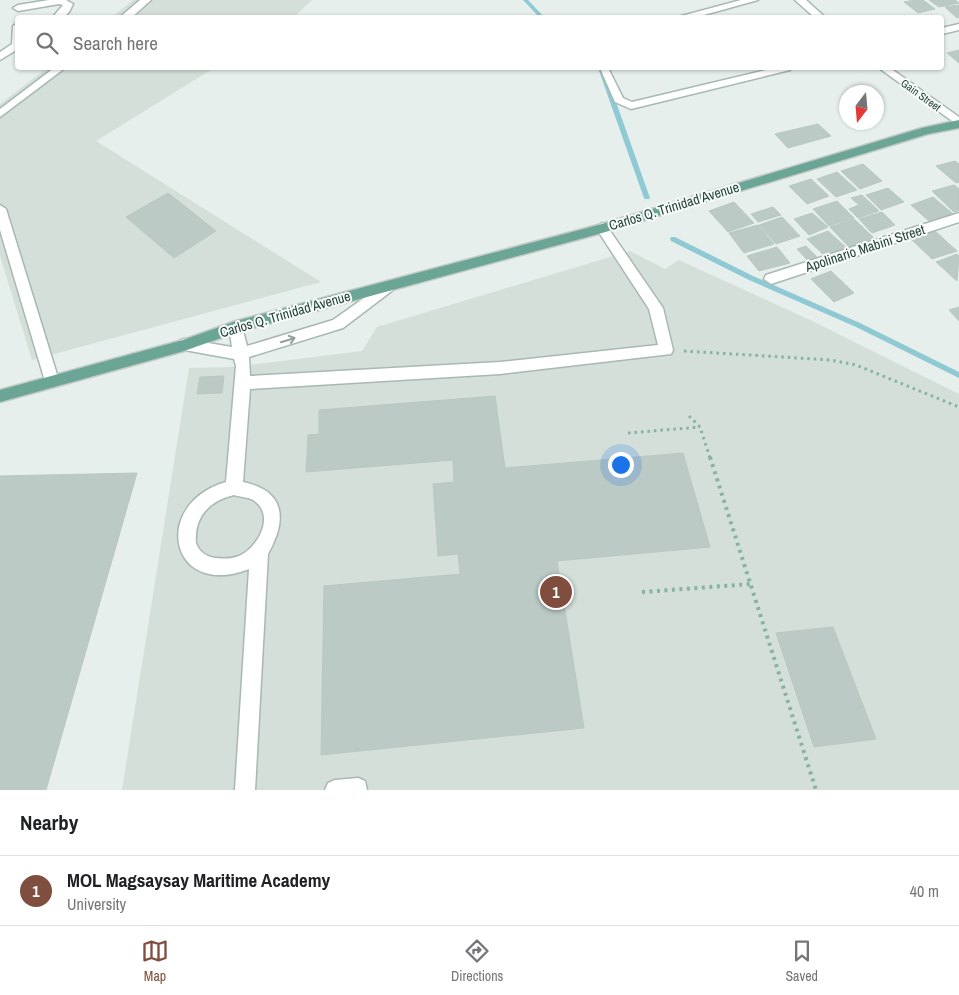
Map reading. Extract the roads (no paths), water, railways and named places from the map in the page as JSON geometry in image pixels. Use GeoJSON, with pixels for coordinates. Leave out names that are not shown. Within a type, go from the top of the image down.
{"type":"FeatureCollection","features":[{"type":"Feature","properties":{"kind":"main road","name":"Carlos Q. Trinidad Avenue"},"geometry":{"type":"LineString","coordinates":[[0,396],[184,345],[236,327],[602,228],[926,131],[959,123]]}},
{"type":"Feature","properties":{"kind":"street"},"geometry":{"type":"LineString","coordinates":[[128,15],[146,0]]}},
{"type":"Feature","properties":{"kind":"street"},"geometry":{"type":"LineString","coordinates":[[691,15],[753,0]]}},
{"type":"Feature","properties":{"kind":"street"},"geometry":{"type":"LineString","coordinates":[[800,0],[817,15]]}},
{"type":"Feature","properties":{"kind":"street"},"geometry":{"type":"LineString","coordinates":[[18,8],[60,1],[68,4],[66,10],[60,15]]}},
{"type":"Feature","properties":{"kind":"street"},"geometry":{"type":"LineString","coordinates":[[944,31],[959,27]]}},
{"type":"Feature","properties":{"kind":"street"},"geometry":{"type":"LineString","coordinates":[[0,57],[15,46]]}},
{"type":"Feature","properties":{"kind":"street"},"geometry":{"type":"LineString","coordinates":[[0,114],[57,70]]}},
{"type":"Feature","properties":{"kind":"street"},"geometry":{"type":"LineString","coordinates":[[604,70],[619,100],[631,106],[778,70]]}},
{"type":"Feature","properties":{"kind":"street","name":"Gain Street"},"geometry":{"type":"LineString","coordinates":[[887,70],[959,123]]}},
{"type":"Feature","properties":{"kind":"street"},"geometry":{"type":"LineString","coordinates":[[0,209],[52,381]]}},
{"type":"Feature","properties":{"kind":"street","name":"Apolinario Mabini Street"},"geometry":{"type":"LineString","coordinates":[[771,279],[959,217]]}},
{"type":"Feature","properties":{"kind":"street"},"geometry":{"type":"LineString","coordinates":[[243,383],[500,368],[666,350],[656,308],[602,228]]}},
{"type":"Feature","properties":{"kind":"street","name":"Carlos Q. Trinidad Avenue"},"geometry":{"type":"LineString","coordinates":[[184,345],[241,354],[338,324],[388,286]]}},
{"type":"Feature","properties":{"kind":"street"},"geometry":{"type":"LineString","coordinates":[[234,488],[243,383],[241,354],[236,327]]}},
{"type":"Feature","properties":{"kind":"street"},"geometry":{"type":"LineString","coordinates":[[234,488],[256,492],[265,499],[271,508],[272,531],[258,553],[247,562],[234,567],[220,568],[197,560],[190,551],[186,540],[186,528],[190,517],[208,497],[234,488]]}},
{"type":"Feature","properties":{"kind":"street"},"geometry":{"type":"LineString","coordinates":[[244,790],[258,553]]}},
{"type":"Feature","properties":{"kind":"street"},"geometry":{"type":"LineString","coordinates":[[335,790],[358,788]]}},
{"type":"Feature","properties":{"kind":"waterway"},"geometry":{"type":"LineString","coordinates":[[525,0],[540,15]]}},
{"type":"Feature","properties":{"kind":"waterway"},"geometry":{"type":"LineString","coordinates":[[602,70],[647,198]]}},
{"type":"Feature","properties":{"kind":"waterway"},"geometry":{"type":"LineString","coordinates":[[673,239],[751,278],[858,325],[959,375]]}},
{"type":"Feature","properties":{"kind":"place","name":"MOL Magsaysay Maritime Academy"},"geometry":{"type":"Point","coordinates":[556,592]}}]}
